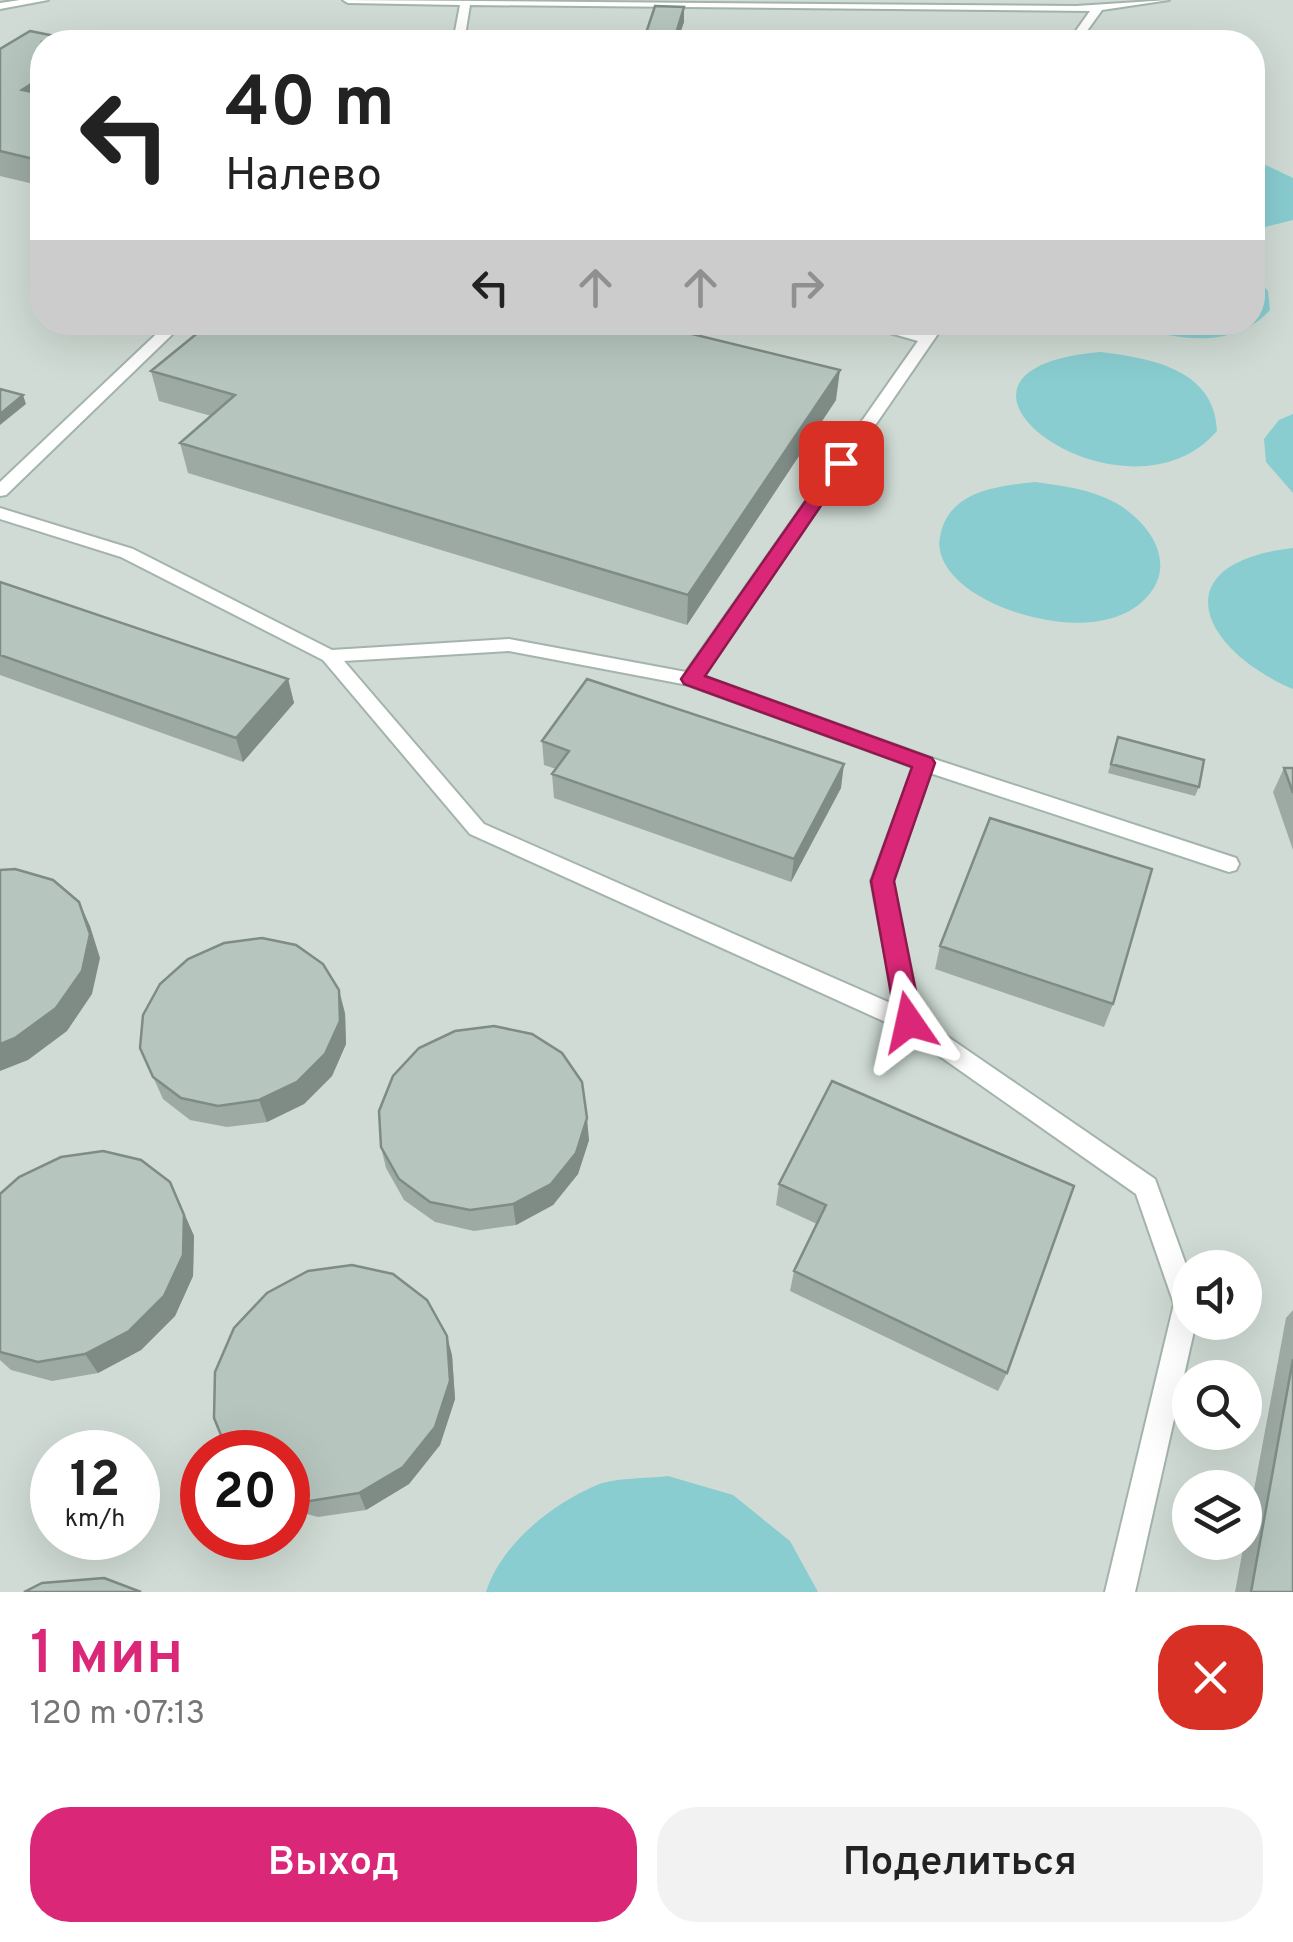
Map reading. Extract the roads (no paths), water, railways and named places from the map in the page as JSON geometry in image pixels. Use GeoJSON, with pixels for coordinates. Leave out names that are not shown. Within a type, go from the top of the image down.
{"type":"FeatureCollection","features":[{"type":"Feature","properties":{"kind":"lane"},"geometry":{"type":"LineString","coordinates":[[0,6],[43,0]]}},
{"type":"Feature","properties":{"kind":"lane"},"geometry":{"type":"LineString","coordinates":[[348,0],[1098,7],[1164,0]]}},
{"type":"Feature","properties":{"kind":"lane"},"geometry":{"type":"LineString","coordinates":[[460,30],[465,2]]}},
{"type":"Feature","properties":{"kind":"lane"},"geometry":{"type":"LineString","coordinates":[[1082,30],[1098,7]]}},
{"type":"Feature","properties":{"kind":"lane"},"geometry":{"type":"LineString","coordinates":[[0,492],[164,335]]}},
{"type":"Feature","properties":{"kind":"lane"},"geometry":{"type":"LineString","coordinates":[[911,335],[927,339]]}},
{"type":"Feature","properties":{"kind":"lane"},"geometry":{"type":"LineString","coordinates":[[692,679],[930,335]]}},
{"type":"Feature","properties":{"kind":"lane"},"geometry":{"type":"LineString","coordinates":[[0,513],[127,553],[329,656],[478,828],[909,1022],[1146,1188],[1187,1304],[1120,1592]]}},
{"type":"Feature","properties":{"kind":"lane"},"geometry":{"type":"LineString","coordinates":[[329,656],[509,645],[692,679],[924,763],[1229,864]]}},
{"type":"Feature","properties":{"kind":"lane"},"geometry":{"type":"LineString","coordinates":[[909,1022],[882,881],[924,763]]}},
{"type":"Feature","properties":{"kind":"water"},"geometry":{"type":"Polygon","coordinates":[[[1265,165],[1293,178],[1293,220],[1265,227],[1265,165]]]}},
{"type":"Feature","properties":{"kind":"water"},"geometry":{"type":"Polygon","coordinates":[[[1265,287],[1268,291],[1270,310],[1265,314],[1265,287]]]}},
{"type":"Feature","properties":{"kind":"water"},"geometry":{"type":"Polygon","coordinates":[[[1168,335],[1227,335],[1200,338],[1168,335]]]}},
{"type":"Feature","properties":{"kind":"water"},"geometry":{"type":"Polygon","coordinates":[[[1100,352],[1158,363],[1192,380],[1205,393],[1217,431],[1177,459],[1131,466],[1085,458],[1046,438],[1021,413],[1018,387],[1042,365],[1100,352]]]}},
{"type":"Feature","properties":{"kind":"water"},"geometry":{"type":"Polygon","coordinates":[[[1293,414],[1293,493],[1266,462],[1264,439],[1279,420],[1293,414]]]}},
{"type":"Feature","properties":{"kind":"water"},"geometry":{"type":"Polygon","coordinates":[[[1035,482],[1097,494],[1140,522],[1157,547],[1160,560],[1154,587],[1144,600],[1125,613],[1102,620],[1051,621],[1000,606],[956,579],[944,562],[939,543],[953,510],[963,500],[990,489],[1035,482]]]}},
{"type":"Feature","properties":{"kind":"water"},"geometry":{"type":"Polygon","coordinates":[[[1293,548],[1293,689],[1235,652],[1217,631],[1209,609],[1211,589],[1225,571],[1252,557],[1293,548]]]}},
{"type":"Feature","properties":{"kind":"water"},"geometry":{"type":"Polygon","coordinates":[[[668,1476],[733,1495],[790,1541],[818,1592],[486,1592],[493,1574],[516,1542],[563,1503],[605,1482],[668,1476]]]}}]}
